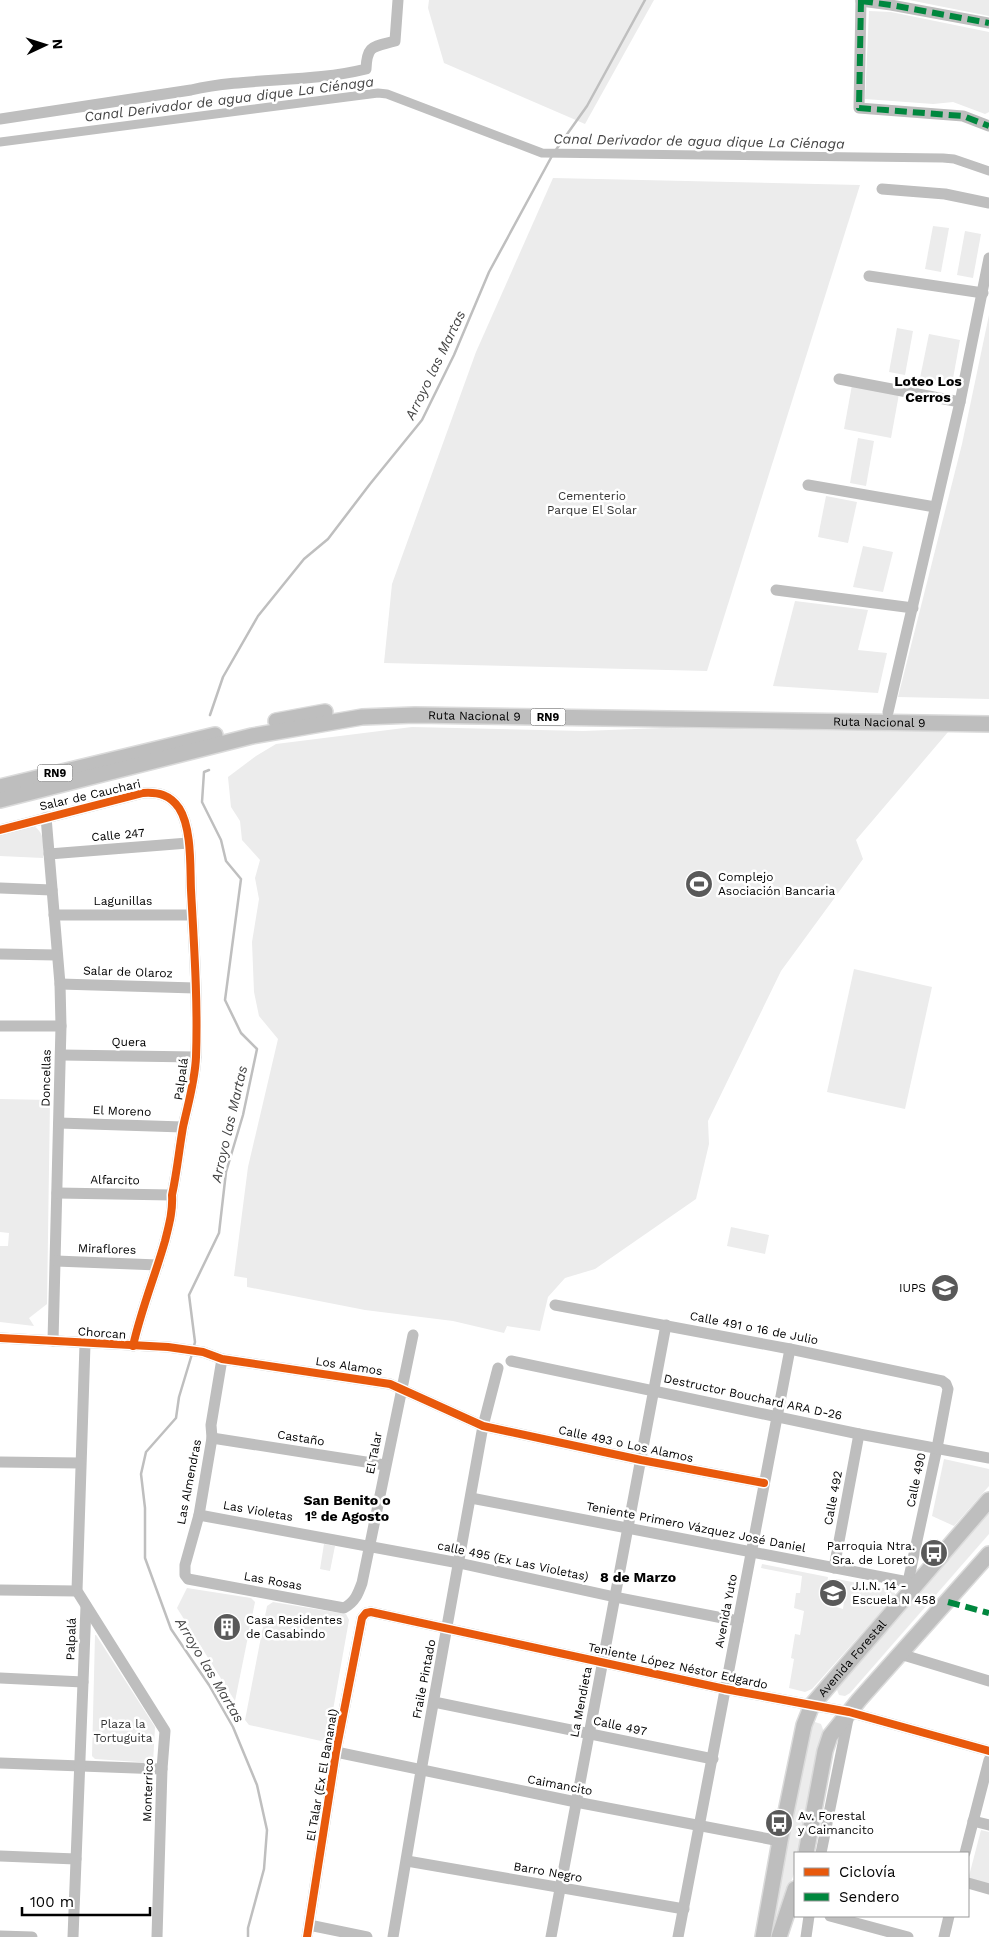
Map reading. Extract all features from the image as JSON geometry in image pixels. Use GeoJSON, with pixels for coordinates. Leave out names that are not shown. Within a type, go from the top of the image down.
{"type":"FeatureCollection","features":[{"type":"Feature","properties":{"kind":"main road","name":"Ruta Nacional 9"},"geometry":{"type":"LineString","coordinates":[[0,787],[302,715],[368,707],[421,706],[989,714]]}},
{"type":"Feature","properties":{"kind":"main road","name":"Ruta Nacional 9"},"geometry":{"type":"LineString","coordinates":[[0,800],[252,736],[362,717],[415,715],[989,724]]}},
{"type":"Feature","properties":{"kind":"main road"},"geometry":{"type":"LineString","coordinates":[[0,792],[45,780],[59,772]]}},
{"type":"Feature","properties":{"kind":"main road"},"geometry":{"type":"LineString","coordinates":[[0,807],[42,790]]}},
{"type":"Feature","properties":{"kind":"main road","name":"Avenida Forestal"},"geometry":{"type":"LineString","coordinates":[[763,1937],[804,1722],[812,1705],[911,1585],[989,1500]]}},
{"type":"Feature","properties":{"kind":"main road"},"geometry":{"type":"LineString","coordinates":[[806,1852],[825,1751],[830,1736],[989,1554]]}},
{"type":"Feature","properties":{"kind":"main road"},"geometry":{"type":"LineString","coordinates":[[779,1937],[794,1892]]}},
{"type":"Feature","properties":{"kind":"street"},"geometry":{"type":"LineString","coordinates":[[0,119],[214,85],[344,74],[366,69],[366,55],[372,48],[395,41],[398,0]]}},
{"type":"Feature","properties":{"kind":"street"},"geometry":{"type":"LineString","coordinates":[[989,23],[861,1],[858,108],[963,116],[989,126]]}},
{"type":"Feature","properties":{"kind":"street"},"geometry":{"type":"LineString","coordinates":[[882,190],[945,194],[989,203]]}},
{"type":"Feature","properties":{"kind":"street"},"geometry":{"type":"LineString","coordinates":[[888,712],[960,402],[989,258]]}},
{"type":"Feature","properties":{"kind":"street"},"geometry":{"type":"LineString","coordinates":[[869,276],[982,293]]}},
{"type":"Feature","properties":{"kind":"street"},"geometry":{"type":"LineString","coordinates":[[839,379],[960,402]]}},
{"type":"Feature","properties":{"kind":"street"},"geometry":{"type":"LineString","coordinates":[[808,485],[935,507]]}},
{"type":"Feature","properties":{"kind":"street"},"geometry":{"type":"LineString","coordinates":[[776,590],[913,608]]}},
{"type":"Feature","properties":{"kind":"street","name":"Salar de Cauchari"},"geometry":{"type":"LineString","coordinates":[[0,830],[46,817],[155,792],[164,794],[180,810]]}},
{"type":"Feature","properties":{"kind":"street","name":"Palpalá"},"geometry":{"type":"LineString","coordinates":[[133,1346],[137,1325],[158,1265],[170,1221],[173,1205],[172,1195],[183,1127],[192,1094],[196,1057],[195,988],[188,843],[180,810]]}},
{"type":"Feature","properties":{"kind":"street","name":"Doncellas"},"geometry":{"type":"LineString","coordinates":[[46,817],[60,984],[61,1026],[53,1341]]}},
{"type":"Feature","properties":{"kind":"street","name":"Calle 247"},"geometry":{"type":"LineString","coordinates":[[49,854],[188,843]]}},
{"type":"Feature","properties":{"kind":"street"},"geometry":{"type":"LineString","coordinates":[[0,888],[52,890]]}},
{"type":"Feature","properties":{"kind":"street","name":"Lagunillas"},"geometry":{"type":"LineString","coordinates":[[54,915],[192,915]]}},
{"type":"Feature","properties":{"kind":"street"},"geometry":{"type":"LineString","coordinates":[[0,954],[57,955]]}},
{"type":"Feature","properties":{"kind":"street","name":"Salar de Olaroz"},"geometry":{"type":"LineString","coordinates":[[60,984],[195,988]]}},
{"type":"Feature","properties":{"kind":"street"},"geometry":{"type":"LineString","coordinates":[[0,1026],[61,1026]]}},
{"type":"Feature","properties":{"kind":"street","name":"Quera"},"geometry":{"type":"LineString","coordinates":[[61,1055],[196,1057]]}},
{"type":"Feature","properties":{"kind":"street","name":"El Moreno"},"geometry":{"type":"LineString","coordinates":[[59,1123],[183,1127]]}},
{"type":"Feature","properties":{"kind":"street","name":"Alfarcito"},"geometry":{"type":"LineString","coordinates":[[57,1193],[172,1195]]}},
{"type":"Feature","properties":{"kind":"street","name":"Miraflores"},"geometry":{"type":"LineString","coordinates":[[56,1261],[158,1265]]}},
{"type":"Feature","properties":{"kind":"street","name":"Calle 491 o 16 de Julio"},"geometry":{"type":"LineString","coordinates":[[555,1305],[790,1349],[942,1381],[946,1384]]}},
{"type":"Feature","properties":{"kind":"street","name":"La Mendieta"},"geometry":{"type":"LineString","coordinates":[[551,1937],[666,1325]]}},
{"type":"Feature","properties":{"kind":"street","name":"El Talar"},"geometry":{"type":"LineString","coordinates":[[351,1604],[357,1596],[362,1583],[371,1546],[385,1465],[413,1335]]}},
{"type":"Feature","properties":{"kind":"street","name":"Chorcan"},"geometry":{"type":"LineString","coordinates":[[0,1338],[168,1347],[203,1352]]}},
{"type":"Feature","properties":{"kind":"street"},"geometry":{"type":"LineString","coordinates":[[0,1590],[77,1591],[85,1344]]}},
{"type":"Feature","properties":{"kind":"street","name":"Avenida Yuto"},"geometry":{"type":"LineString","coordinates":[[678,1937],[790,1349]]}},
{"type":"Feature","properties":{"kind":"street","name":"Los Alamos"},"geometry":{"type":"LineString","coordinates":[[203,1352],[222,1358],[390,1384],[483,1426]]}},
{"type":"Feature","properties":{"kind":"street","name":"Las Almendras"},"geometry":{"type":"LineString","coordinates":[[188,1579],[185,1575],[185,1565],[199,1515],[212,1438],[211,1425],[222,1358]]}},
{"type":"Feature","properties":{"kind":"street","name":"Destructor Bouchard ARA D-26"},"geometry":{"type":"LineString","coordinates":[[511,1361],[859,1434],[989,1458]]}},
{"type":"Feature","properties":{"kind":"street","name":"Fraile Pintado"},"geometry":{"type":"LineString","coordinates":[[393,1937],[483,1426],[498,1368]]}},
{"type":"Feature","properties":{"kind":"street","name":"Calle 490"},"geometry":{"type":"LineString","coordinates":[[911,1585],[938,1448],[948,1389],[946,1384]]}},
{"type":"Feature","properties":{"kind":"street","name":"Calle 493 o Los Alamos"},"geometry":{"type":"LineString","coordinates":[[483,1426],[641,1460],[764,1483]]}},
{"type":"Feature","properties":{"kind":"street","name":"Calle 492"},"geometry":{"type":"LineString","coordinates":[[834,1568],[859,1434]]}},
{"type":"Feature","properties":{"kind":"street","name":"Castaño"},"geometry":{"type":"LineString","coordinates":[[212,1438],[385,1465]]}},
{"type":"Feature","properties":{"kind":"street"},"geometry":{"type":"LineString","coordinates":[[0,1462],[80,1463]]}},
{"type":"Feature","properties":{"kind":"street","name":"Teniente Primero Vázquez José Daniel"},"geometry":{"type":"LineString","coordinates":[[471,1498],[751,1551],[911,1585]]}},
{"type":"Feature","properties":{"kind":"street","name":"Las Violetas"},"geometry":{"type":"LineString","coordinates":[[199,1515],[371,1546]]}},
{"type":"Feature","properties":{"kind":"street","name":"calle 495 (Ex Las Violetas)"},"geometry":{"type":"LineString","coordinates":[[371,1546],[459,1563],[615,1598],[738,1621]]}},
{"type":"Feature","properties":{"kind":"street","name":"Las Rosas"},"geometry":{"type":"LineString","coordinates":[[188,1579],[344,1608],[351,1604]]}},
{"type":"Feature","properties":{"kind":"street","name":"Palpalá"},"geometry":{"type":"LineString","coordinates":[[73,1937],[86,1606],[77,1591]]}},
{"type":"Feature","properties":{"kind":"street","name":"Monterrico"},"geometry":{"type":"LineString","coordinates":[[86,1606],[164,1731],[157,1937]]}},
{"type":"Feature","properties":{"kind":"street","name":"Teniente López Néstor Edgardo"},"geometry":{"type":"LineString","coordinates":[[362,1618],[371,1612],[725,1689],[849,1712],[989,1751]]}},
{"type":"Feature","properties":{"kind":"street","name":"El Talar (Ex El Bananal)"},"geometry":{"type":"LineString","coordinates":[[308,1937],[336,1752],[362,1618]]}},
{"type":"Feature","properties":{"kind":"street"},"geometry":{"type":"LineString","coordinates":[[900,1654],[989,1681]]}},
{"type":"Feature","properties":{"kind":"street"},"geometry":{"type":"LineString","coordinates":[[0,1678],[83,1682]]}},
{"type":"Feature","properties":{"kind":"street","name":"Calle 497"},"geometry":{"type":"LineString","coordinates":[[434,1702],[713,1759]]}},
{"type":"Feature","properties":{"kind":"street"},"geometry":{"type":"LineString","coordinates":[[821,1852],[849,1712]]}},
{"type":"Feature","properties":{"kind":"street","name":"Caimancito"},"geometry":{"type":"LineString","coordinates":[[336,1752],[421,1771],[780,1841]]}},
{"type":"Feature","properties":{"kind":"street"},"geometry":{"type":"LineString","coordinates":[[965,1852],[989,1760]]}},
{"type":"Feature","properties":{"kind":"street"},"geometry":{"type":"LineString","coordinates":[[0,1763],[162,1769]]}},
{"type":"Feature","properties":{"kind":"street"},"geometry":{"type":"LineString","coordinates":[[973,1820],[989,1825]]}},
{"type":"Feature","properties":{"kind":"street"},"geometry":{"type":"LineString","coordinates":[[0,1856],[76,1859]]}},
{"type":"Feature","properties":{"kind":"street","name":"Barro Negro"},"geometry":{"type":"LineString","coordinates":[[407,1861],[684,1909]]}},
{"type":"Feature","properties":{"kind":"street"},"geometry":{"type":"LineString","coordinates":[[969,1883],[989,1889]]}},
{"type":"Feature","properties":{"kind":"street"},"geometry":{"type":"LineString","coordinates":[[806,1937],[810,1917]]}},
{"type":"Feature","properties":{"kind":"street"},"geometry":{"type":"LineString","coordinates":[[834,1917],[908,1937]]}},
{"type":"Feature","properties":{"kind":"street"},"geometry":{"type":"LineString","coordinates":[[944,1937],[949,1917]]}},
{"type":"Feature","properties":{"kind":"street"},"geometry":{"type":"LineString","coordinates":[[309,1925],[367,1937]]}},
{"type":"Feature","properties":{"kind":"street"},"geometry":{"type":"LineString","coordinates":[[0,1936],[32,1937]]}},
{"type":"Feature","properties":{"kind":"green space"},"geometry":{"type":"Polygon","coordinates":[[[429,0],[654,0],[585,124],[444,63],[428,8],[429,0]]]}},
{"type":"Feature","properties":{"kind":"green space"},"geometry":{"type":"Polygon","coordinates":[[[909,0],[989,0],[989,16],[909,0]]]}},
{"type":"Feature","properties":{"kind":"green space"},"geometry":{"type":"Polygon","coordinates":[[[869,11],[891,12],[989,32],[989,112],[985,114],[953,102],[933,104],[865,99],[869,11]]]}},
{"type":"Feature","properties":{"kind":"green space","name":"Cementerio Parque El Solar"},"geometry":{"type":"Polygon","coordinates":[[[553,178],[860,185],[707,671],[384,663],[392,584],[476,352],[553,178]]]}},
{"type":"Feature","properties":{"kind":"green space"},"geometry":{"type":"Polygon","coordinates":[[[933,226],[949,228],[941,272],[925,269],[933,226]]]}},
{"type":"Feature","properties":{"kind":"green space"},"geometry":{"type":"Polygon","coordinates":[[[965,231],[981,234],[973,278],[957,275],[965,231]]]}},
{"type":"Feature","properties":{"kind":"green space"},"geometry":{"type":"Polygon","coordinates":[[[989,315],[989,699],[898,697],[962,444],[989,315]]]}},
{"type":"Feature","properties":{"kind":"green space"},"geometry":{"type":"Polygon","coordinates":[[[897,328],[913,331],[905,375],[889,372],[897,328]]]}},
{"type":"Feature","properties":{"kind":"green space"},"geometry":{"type":"Polygon","coordinates":[[[929,334],[960,340],[952,384],[920,378],[929,334]]]}},
{"type":"Feature","properties":{"kind":"green space"},"geometry":{"type":"Polygon","coordinates":[[[852,385],[899,394],[891,438],[844,429],[852,385]]]}},
{"type":"Feature","properties":{"kind":"green space"},"geometry":{"type":"Polygon","coordinates":[[[858,438],[874,441],[866,486],[850,483],[858,438]]]}},
{"type":"Feature","properties":{"kind":"green space"},"geometry":{"type":"Polygon","coordinates":[[[826,496],[857,502],[848,543],[818,537],[826,496]]]}},
{"type":"Feature","properties":{"kind":"green space"},"geometry":{"type":"Polygon","coordinates":[[[863,546],[893,552],[883,592],[853,587],[863,546]]]}},
{"type":"Feature","properties":{"kind":"green space"},"geometry":{"type":"Polygon","coordinates":[[[795,601],[868,610],[858,650],[887,653],[878,693],[773,686],[795,601]]]}},
{"type":"Feature","properties":{"kind":"green space"},"geometry":{"type":"Polygon","coordinates":[[[412,727],[583,731],[662,728],[948,732],[856,840],[863,859],[781,971],[708,1121],[709,1144],[696,1199],[595,1269],[565,1278],[548,1297],[540,1331],[507,1326],[504,1333],[453,1321],[365,1310],[247,1287],[247,1278],[234,1276],[248,1167],[278,1039],[259,1016],[254,992],[252,942],[259,899],[255,878],[260,860],[242,840],[240,821],[231,807],[228,777],[276,744],[412,727]]]}},
{"type":"Feature","properties":{"kind":"green space"},"geometry":{"type":"Polygon","coordinates":[[[32,825],[42,835],[43,858],[0,856],[0,833],[32,825]]]}},
{"type":"Feature","properties":{"kind":"green space"},"geometry":{"type":"Polygon","coordinates":[[[854,969],[932,987],[905,1109],[827,1092],[854,969]]]}},
{"type":"Feature","properties":{"kind":"green space"},"geometry":{"type":"Polygon","coordinates":[[[0,1099],[50,1100],[47,1304],[29,1318],[34,1326],[0,1322],[0,1246],[8,1246],[9,1233],[0,1232],[0,1099]]]}},
{"type":"Feature","properties":{"kind":"green space"},"geometry":{"type":"Polygon","coordinates":[[[731,1227],[769,1235],[765,1254],[727,1246],[731,1227]]]}},
{"type":"Feature","properties":{"kind":"green space"},"geometry":{"type":"Polygon","coordinates":[[[944,1459],[989,1469],[989,1486],[954,1526],[932,1516],[944,1459]]]}},
{"type":"Feature","properties":{"kind":"green space"},"geometry":{"type":"Polygon","coordinates":[[[989,1511],[989,1534],[850,1693],[845,1696],[839,1695],[836,1687],[989,1511]]]}},
{"type":"Feature","properties":{"kind":"green space"},"geometry":{"type":"Polygon","coordinates":[[[324,1544],[335,1546],[330,1571],[320,1569],[324,1544]]]}},
{"type":"Feature","properties":{"kind":"green space"},"geometry":{"type":"Polygon","coordinates":[[[762,1564],[828,1577],[827,1585],[821,1585],[820,1600],[833,1602],[833,1606],[843,1609],[846,1586],[836,1584],[837,1579],[893,1590],[896,1595],[812,1689],[805,1692],[789,1688],[794,1659],[791,1658],[795,1634],[800,1635],[804,1611],[794,1608],[796,1593],[800,1593],[802,1576],[761,1568],[762,1564]]]}},
{"type":"Feature","properties":{"kind":"green space"},"geometry":{"type":"Polygon","coordinates":[[[187,1588],[251,1598],[255,1602],[235,1701],[177,1608],[187,1588]]]}},
{"type":"Feature","properties":{"kind":"green space"},"geometry":{"type":"Polygon","coordinates":[[[273,1602],[346,1614],[349,1620],[328,1738],[321,1741],[249,1725],[245,1720],[267,1606],[273,1602]]]}},
{"type":"Feature","properties":{"kind":"green space","name":"Plaza la Tortuguita"},"geometry":{"type":"Polygon","coordinates":[[[95,1635],[155,1727],[153,1763],[95,1759],[92,1756],[95,1635]]]}},
{"type":"Feature","properties":{"kind":"green space"},"geometry":{"type":"Polygon","coordinates":[[[815,1722],[821,1724],[824,1732],[801,1852],[794,1852],[794,1874],[781,1909],[774,1937],[769,1937],[807,1730],[815,1722]]]}},
{"type":"Feature","properties":{"kind":"green space"},"geometry":{"type":"Polygon","coordinates":[[[981,1830],[989,1832],[989,1885],[971,1881],[969,1876],[981,1830]]]}},
{"type":"Feature","properties":{"kind":"waterway","name":"Arroyo las Martas"},"geometry":{"type":"LineString","coordinates":[[210,715],[223,677],[258,616],[304,559],[328,539],[422,420],[454,355],[489,272],[553,154],[587,106],[645,0]]}},
{"type":"Feature","properties":{"kind":"waterway","name":"Canal Derivador de agua dique La Ciénaga"},"geometry":{"type":"LineString","coordinates":[[0,142],[378,93],[387,94],[542,153],[943,158],[954,159],[989,171]]}},
{"type":"Feature","properties":{"kind":"waterway","name":"Arroyo las Martas"},"geometry":{"type":"LineString","coordinates":[[194,1346],[189,1295],[219,1233],[226,1172],[243,1115],[257,1049],[241,1033],[225,1000],[241,879],[226,861],[221,840],[202,802],[204,772],[209,770]]}},
{"type":"Feature","properties":{"kind":"waterway","name":"Arroyo las Martas"},"geometry":{"type":"LineString","coordinates":[[192,1354],[179,1397],[176,1418],[146,1452],[141,1474],[145,1508],[145,1558],[171,1629],[209,1685],[233,1727],[257,1785],[267,1830],[264,1869],[248,1928],[248,1937]]}},
{"type":"Feature","properties":{"kind":"marked path"},"geometry":{"type":"LineString","coordinates":[[861,0],[859,108],[963,116],[989,126]]}},
{"type":"Feature","properties":{"kind":"marked path"},"geometry":{"type":"LineString","coordinates":[[861,1],[989,23]]}},
{"type":"Feature","properties":{"kind":"marked path"},"geometry":{"type":"LineString","coordinates":[[948,1602],[989,1613]]}},
{"type":"Feature","properties":{"kind":"cycle path"},"geometry":{"type":"LineString","coordinates":[[0,830],[143,793],[164,795],[172,800],[179,808],[186,826],[190,848],[195,974],[195,1066],[183,1127],[169,1224],[133,1346]]}},
{"type":"Feature","properties":{"kind":"cycle path"},"geometry":{"type":"LineString","coordinates":[[0,1338],[168,1347],[203,1352],[222,1359],[390,1384],[483,1426],[641,1460],[764,1483]]}},
{"type":"Feature","properties":{"kind":"cycle path"},"geometry":{"type":"LineString","coordinates":[[307,1937],[336,1752],[362,1618],[366,1613],[371,1612],[725,1689],[849,1712],[989,1751]]}},
{"type":"Feature","properties":{"kind":"place","name":"Complejo Asociación Bancaria"},"geometry":{"type":"Point","coordinates":[699,884]}},
{"type":"Feature","properties":{"kind":"place","name":"IUPS"},"geometry":{"type":"Point","coordinates":[945,1288]}},
{"type":"Feature","properties":{"kind":"place","name":"Parroquia Ntra. Sra. de Loreto"},"geometry":{"type":"Point","coordinates":[934,1553]}},
{"type":"Feature","properties":{"kind":"place","name":"J.I.N. 14 - Escuela N 458"},"geometry":{"type":"Point","coordinates":[833,1593]}},
{"type":"Feature","properties":{"kind":"place","name":"Casa Residentes de Casabindo"},"geometry":{"type":"Point","coordinates":[227,1627]}},
{"type":"Feature","properties":{"kind":"place","name":"Av. Forestal y Caimancito"},"geometry":{"type":"Point","coordinates":[779,1823]}},
{"type":"Feature","properties":{"kind":"district","name":"Loteo Los Cerros"},"geometry":{"type":"Point","coordinates":[928,390]}},
{"type":"Feature","properties":{"kind":"district","name":"San Benito o 1º de Agosto"},"geometry":{"type":"Point","coordinates":[347,1508]}},
{"type":"Feature","properties":{"kind":"district","name":"8 de Marzo"},"geometry":{"type":"Point","coordinates":[638,1577]}}]}
